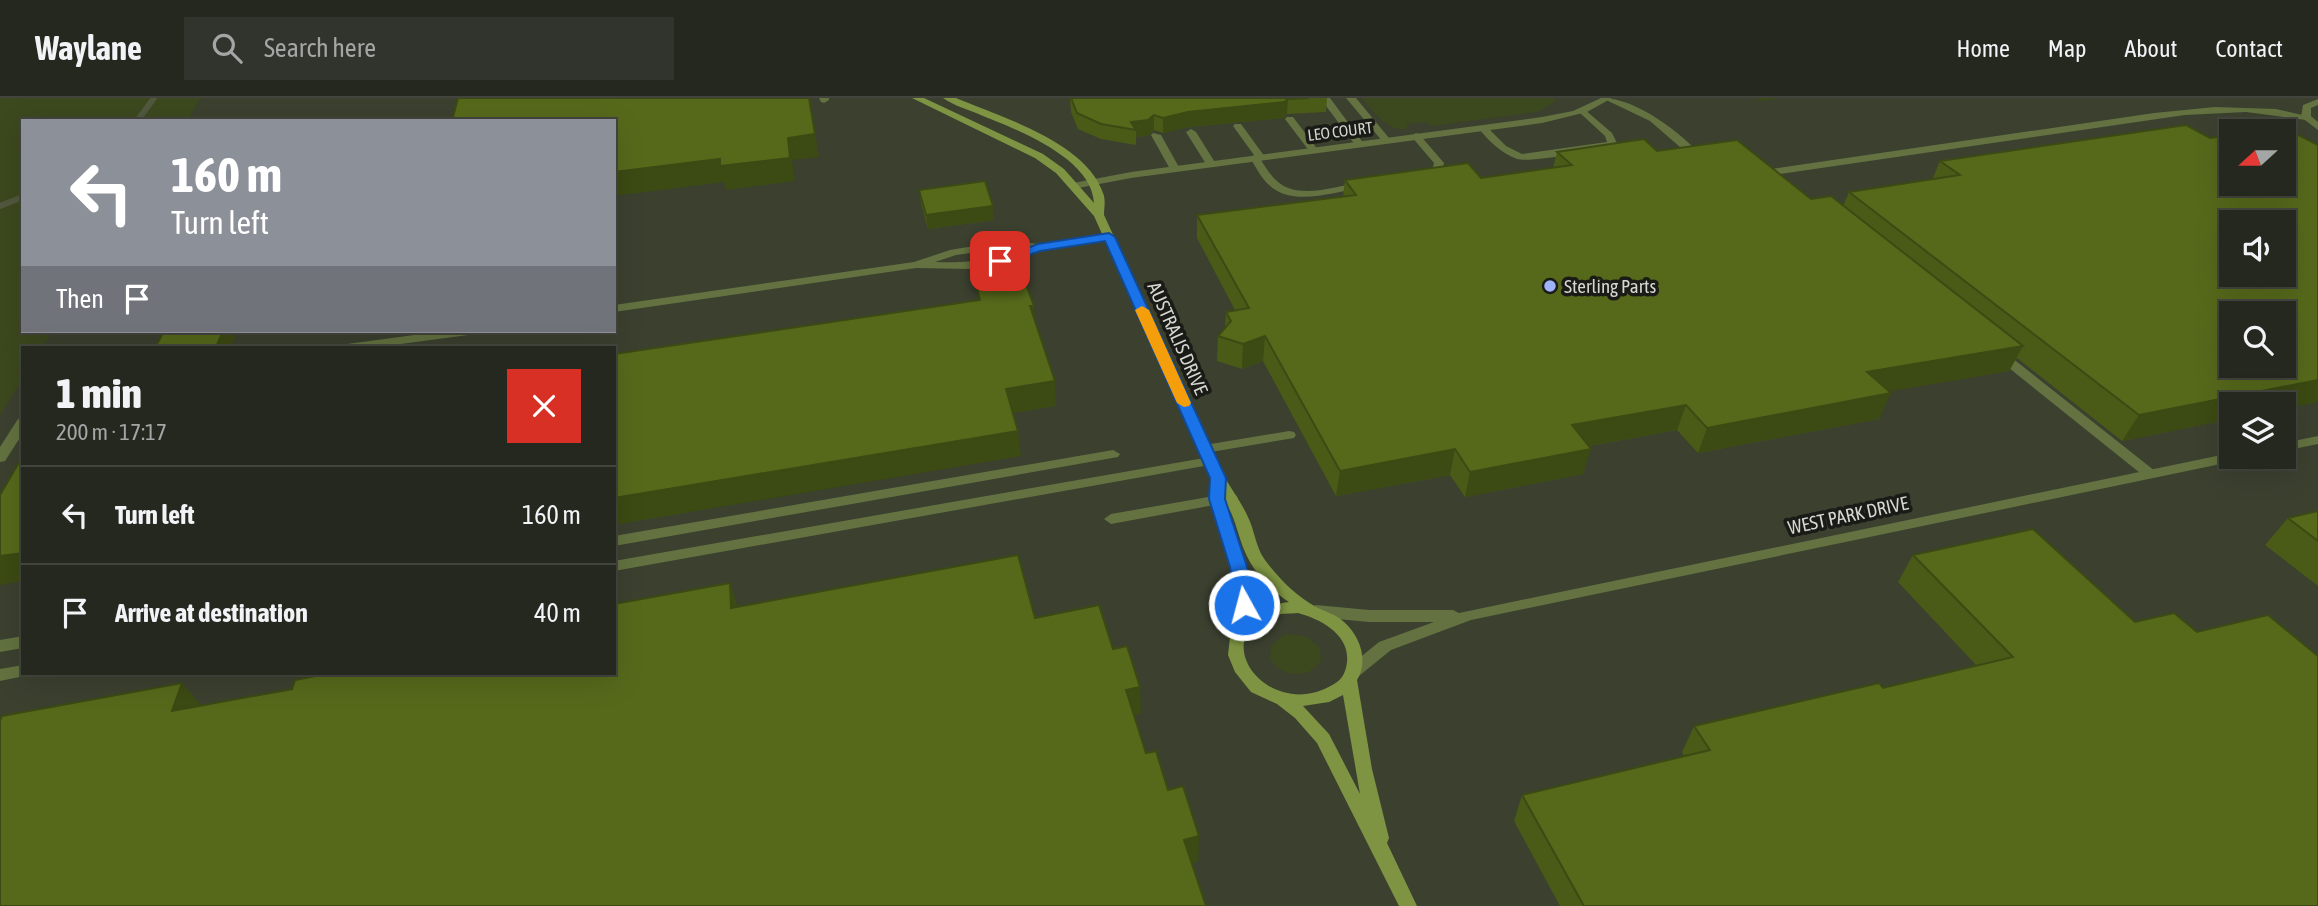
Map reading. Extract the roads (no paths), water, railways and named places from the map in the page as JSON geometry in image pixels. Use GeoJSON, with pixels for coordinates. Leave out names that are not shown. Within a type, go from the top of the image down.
{"type":"FeatureCollection","features":[{"type":"Feature","properties":{"kind":"street","name":"AUSTRALIS DRIVE"},"geometry":{"type":"LineString","coordinates":[[917,98],[1040,156],[1073,186],[1099,215],[1218,478],[1239,567],[1243,593],[1243,626]]}},
{"type":"Feature","properties":{"kind":"street"},"geometry":{"type":"LineString","coordinates":[[947,98],[1056,147],[1078,163],[1093,182]]}},
{"type":"Feature","properties":{"kind":"street"},"geometry":{"type":"LineString","coordinates":[[1325,98],[1359,144]]}},
{"type":"Feature","properties":{"kind":"street"},"geometry":{"type":"LineString","coordinates":[[1351,98],[1386,140]]}},
{"type":"Feature","properties":{"kind":"street","name":"LEO COURT"},"geometry":{"type":"LineString","coordinates":[[1073,186],[1175,169],[1584,112],[1607,98]]}},
{"type":"Feature","properties":{"kind":"street"},"geometry":{"type":"LineString","coordinates":[[1607,98],[1653,119],[1706,163]]}},
{"type":"Feature","properties":{"kind":"street"},"geometry":{"type":"LineString","coordinates":[[2318,102],[2306,107],[2318,127]]}},
{"type":"Feature","properties":{"kind":"street"},"geometry":{"type":"LineString","coordinates":[[1793,189],[1772,172],[2230,108],[2271,108],[2312,118]]}},
{"type":"Feature","properties":{"kind":"street"},"geometry":{"type":"LineString","coordinates":[[1483,128],[1503,148],[1521,157],[1601,147],[1612,143],[1609,135],[1584,112]]}},
{"type":"Feature","properties":{"kind":"street"},"geometry":{"type":"LineString","coordinates":[[1290,118],[1313,150]]}},
{"type":"Feature","properties":{"kind":"street"},"geometry":{"type":"LineString","coordinates":[[1238,125],[1278,187],[1296,192],[1379,182]]}},
{"type":"Feature","properties":{"kind":"street"},"geometry":{"type":"LineString","coordinates":[[1191,132],[1211,164]]}},
{"type":"Feature","properties":{"kind":"street"},"geometry":{"type":"LineString","coordinates":[[1156,135],[1175,169]]}},
{"type":"Feature","properties":{"kind":"street"},"geometry":{"type":"LineString","coordinates":[[1406,178],[1438,169],[1439,163],[1416,136]]}},
{"type":"Feature","properties":{"kind":"street","name":"AUSTRALIS DRIVE"},"geometry":{"type":"LineString","coordinates":[[1093,182],[1099,194],[1099,215]]}},
{"type":"Feature","properties":{"kind":"street"},"geometry":{"type":"LineString","coordinates":[[616,309],[916,265],[990,263],[1038,247],[1109,237]]}},
{"type":"Feature","properties":{"kind":"street"},"geometry":{"type":"LineString","coordinates":[[361,346],[454,333]]}},
{"type":"Feature","properties":{"kind":"street"},"geometry":{"type":"LineString","coordinates":[[1984,342],[2150,474]]}},
{"type":"Feature","properties":{"kind":"street"},"geometry":{"type":"LineString","coordinates":[[0,458],[21,425]]}},
{"type":"Feature","properties":{"kind":"street"},"geometry":{"type":"LineString","coordinates":[[616,566],[1208,455],[1289,435]]}},
{"type":"Feature","properties":{"kind":"street"},"geometry":{"type":"LineString","coordinates":[[2296,445],[2318,440]]}},
{"type":"Feature","properties":{"kind":"street"},"geometry":{"type":"LineString","coordinates":[[616,541],[1113,454]]}},
{"type":"Feature","properties":{"kind":"street","name":"WEST PARK DRIVE"},"geometry":{"type":"LineString","coordinates":[[1351,676],[1396,641],[1469,615],[2219,460]]}},
{"type":"Feature","properties":{"kind":"street","name":"AUSTRALIS DRIVE"},"geometry":{"type":"LineString","coordinates":[[1225,499],[1259,564],[1277,586],[1313,610]]}},
{"type":"Feature","properties":{"kind":"street"},"geometry":{"type":"LineString","coordinates":[[1111,519],[1225,499]]}},
{"type":"Feature","properties":{"kind":"street"},"geometry":{"type":"LineString","coordinates":[[1381,847],[1363,769],[1351,676],[1356,652],[1347,632],[1313,610],[1277,608],[1258,614],[1243,626],[1236,639],[1234,653],[1238,667],[1248,680],[1262,691],[1306,715],[1322,733],[1408,906]]}},
{"type":"Feature","properties":{"kind":"street","name":"WEST PARK DRIVE"},"geometry":{"type":"LineString","coordinates":[[1313,610],[1369,616],[1469,615]]}},
{"type":"Feature","properties":{"kind":"street"},"geometry":{"type":"LineString","coordinates":[[0,646],[21,642]]}},
{"type":"Feature","properties":{"kind":"street"},"geometry":{"type":"LineString","coordinates":[[0,675],[21,671]]}},
{"type":"Feature","properties":{"kind":"street"},"geometry":{"type":"LineString","coordinates":[[1279,698],[1307,701],[1320,698],[1341,687],[1351,676]]}},
{"type":"Feature","properties":{"kind":"waterway"},"geometry":{"type":"LineString","coordinates":[[138,119],[154,98]]}},
{"type":"Feature","properties":{"kind":"waterway"},"geometry":{"type":"LineString","coordinates":[[0,206],[21,198]]}},
{"type":"Feature","properties":{"kind":"place","name":"Sterling Parts"},"geometry":{"type":"Point","coordinates":[1550,286]}}]}
